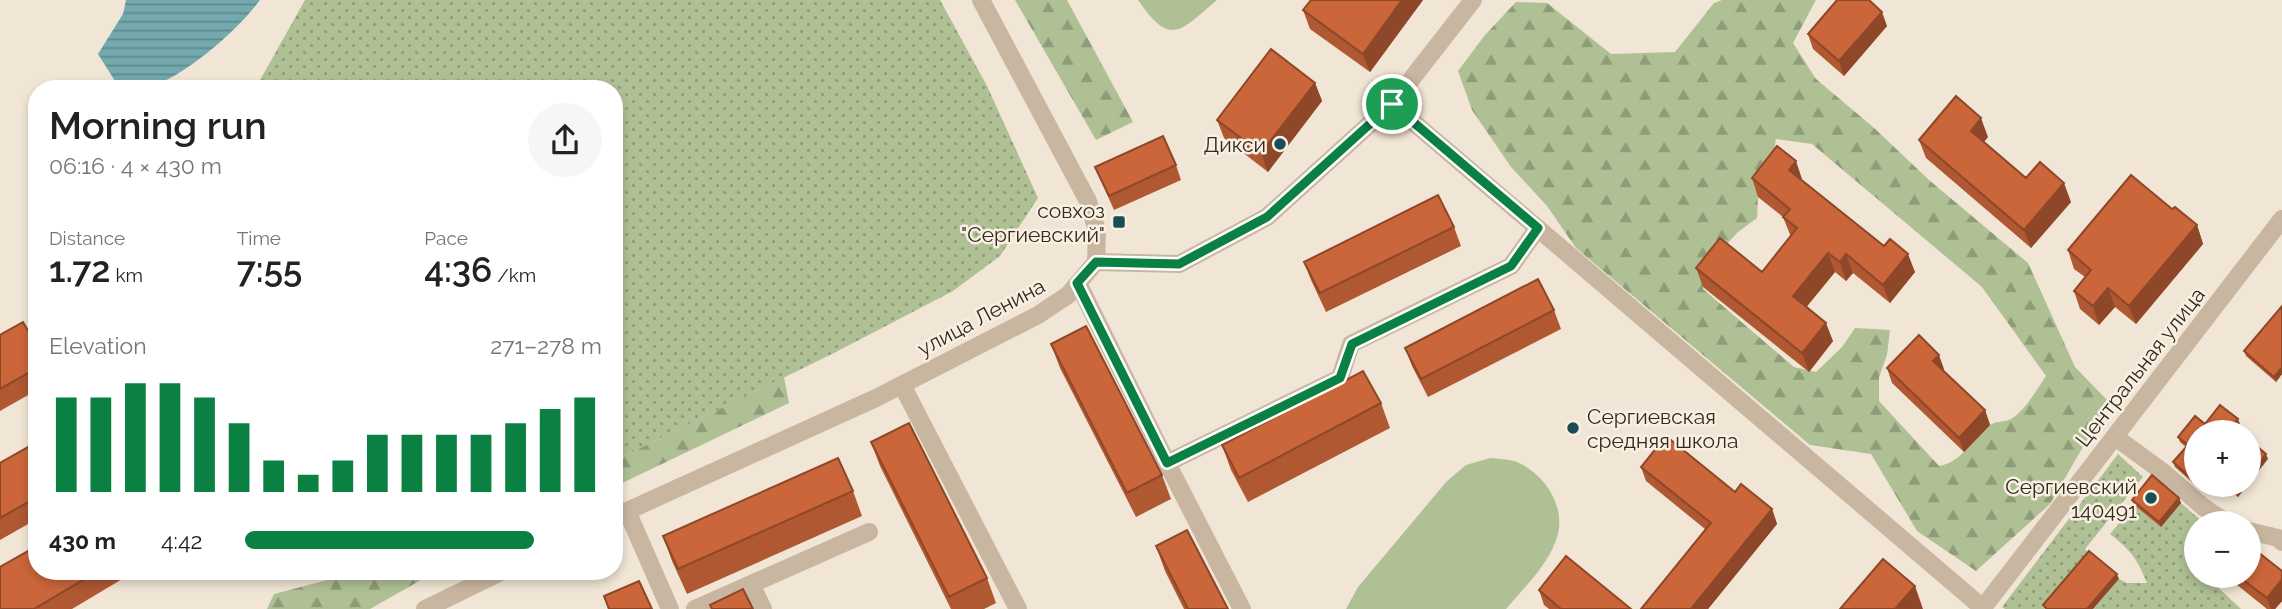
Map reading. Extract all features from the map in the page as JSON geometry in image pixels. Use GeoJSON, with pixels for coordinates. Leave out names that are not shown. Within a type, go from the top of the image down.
{"type":"FeatureCollection","features":[{"type":"Feature","properties":{"kind":"street"},"geometry":{"type":"LineString","coordinates":[[981,0],[1088,201],[1097,231],[1096,262],[1179,264],[1267,217],[1392,104],[1474,0]]}},
{"type":"Feature","properties":{"kind":"street"},"geometry":{"type":"LineString","coordinates":[[1392,104],[1987,607]]}},
{"type":"Feature","properties":{"kind":"street","name":"Центральная улица"},"geometry":{"type":"LineString","coordinates":[[1987,607],[2282,219]]}},
{"type":"Feature","properties":{"kind":"street"},"geometry":{"type":"LineString","coordinates":[[1167,463],[1340,378],[1352,344],[1511,266],[1538,228]]}},
{"type":"Feature","properties":{"kind":"street","name":"улица Ленина"},"geometry":{"type":"LineString","coordinates":[[623,513],[902,385],[1038,315],[1068,295],[1096,262]]}},
{"type":"Feature","properties":{"kind":"street"},"geometry":{"type":"LineString","coordinates":[[1077,283],[1242,609]]}},
{"type":"Feature","properties":{"kind":"street"},"geometry":{"type":"LineString","coordinates":[[902,385],[1018,609]]}},
{"type":"Feature","properties":{"kind":"street"},"geometry":{"type":"LineString","coordinates":[[2115,437],[2164,472],[2209,511]]}},
{"type":"Feature","properties":{"kind":"street"},"geometry":{"type":"LineString","coordinates":[[623,518],[670,609]]}},
{"type":"Feature","properties":{"kind":"street"},"geometry":{"type":"LineString","coordinates":[[695,609],[869,532]]}},
{"type":"Feature","properties":{"kind":"street"},"geometry":{"type":"LineString","coordinates":[[2261,534],[2278,538],[2282,542]]}},
{"type":"Feature","properties":{"kind":"street"},"geometry":{"type":"LineString","coordinates":[[425,609],[485,580]]}},
{"type":"Feature","properties":{"kind":"street"},"geometry":{"type":"LineString","coordinates":[[751,584],[763,609]]}},
{"type":"Feature","properties":{"kind":"green space"},"geometry":{"type":"Polygon","coordinates":[[[305,0],[940,0],[987,86],[1038,198],[1000,256],[953,291],[623,457],[623,80],[260,80],[305,0]]]}},
{"type":"Feature","properties":{"kind":"green space"},"geometry":{"type":"Polygon","coordinates":[[[1015,0],[1067,0],[1133,122],[1096,140],[1015,0]]]}},
{"type":"Feature","properties":{"kind":"green space"},"geometry":{"type":"Polygon","coordinates":[[[1138,0],[1217,0],[1194,20],[1176,30],[1159,25],[1138,0]]]}},
{"type":"Feature","properties":{"kind":"green space"},"geometry":{"type":"Polygon","coordinates":[[[1722,0],[1816,0],[1793,43],[1816,79],[1873,127],[1929,180],[2028,263],[2075,367],[2109,402],[2050,504],[1976,571],[1917,531],[1871,454],[1810,445],[1576,248],[1547,206],[1511,167],[1472,110],[1458,71],[1485,35],[1516,2],[1547,3],[1611,54],[1675,52],[1714,3],[1722,0]],[[1776,139],[1772,163],[1758,197],[1757,218],[1738,232],[1702,271],[1703,289],[1794,367],[1816,372],[1842,347],[1855,328],[1890,330],[1887,355],[1879,377],[1879,401],[1939,466],[1948,464],[1983,430],[1995,423],[2009,420],[2022,410],[2046,376],[1982,287],[1812,144],[1776,139]]]}},
{"type":"Feature","properties":{"kind":"green space"},"geometry":{"type":"Polygon","coordinates":[[[784,377],[789,403],[623,483],[623,457],[784,377]]]}},
{"type":"Feature","properties":{"kind":"green space"},"geometry":{"type":"Polygon","coordinates":[[[2118,454],[2143,477],[2085,549],[2091,556],[2046,609],[2002,607],[2118,454]]]}},
{"type":"Feature","properties":{"kind":"green space"},"geometry":{"type":"Polygon","coordinates":[[[1490,458],[1517,462],[1538,476],[1553,495],[1559,519],[1559,531],[1546,561],[1506,609],[1346,609],[1358,587],[1447,481],[1466,465],[1490,458]]]}},
{"type":"Feature","properties":{"kind":"green space"},"geometry":{"type":"Polygon","coordinates":[[[2181,503],[2190,511],[2184,511],[2184,588],[2219,588],[2241,609],[2093,609],[2119,579],[2127,583],[2147,583],[2133,555],[2110,534],[2134,505],[2161,527],[2181,503]]]}},
{"type":"Feature","properties":{"kind":"green space"},"geometry":{"type":"Polygon","coordinates":[[[327,580],[421,580],[370,609],[267,609],[274,594],[327,580]]]}},
{"type":"Feature","properties":{"kind":"water"},"geometry":{"type":"Polygon","coordinates":[[[126,0],[260,0],[209,51],[166,80],[114,80],[98,54],[123,14],[126,0]]]}},
{"type":"Feature","properties":{"kind":"building"},"geometry":{"type":"Polygon","coordinates":[[[1311,0],[1402,0],[1363,54],[1303,10],[1311,0]]]}},
{"type":"Feature","properties":{"kind":"building"},"geometry":{"type":"Polygon","coordinates":[[[1837,0],[1869,0],[1882,12],[1839,61],[1808,34],[1837,0]]]}},
{"type":"Feature","properties":{"kind":"building"},"geometry":{"type":"Polygon","coordinates":[[[1271,49],[1315,83],[1261,153],[1217,120],[1271,49]]]}},
{"type":"Feature","properties":{"kind":"building"},"geometry":{"type":"Polygon","coordinates":[[[1956,96],[1981,118],[1971,131],[2026,178],[2040,162],[2064,183],[2024,230],[1919,140],[1956,96]]]}},
{"type":"Feature","properties":{"kind":"building"},"geometry":{"type":"Polygon","coordinates":[[[1163,136],[1176,165],[1109,196],[1095,167],[1163,136]]]}},
{"type":"Feature","properties":{"kind":"building"},"geometry":{"type":"Polygon","coordinates":[[[1777,146],[1796,161],[1789,170],[1884,246],[1890,239],[1908,254],[1883,285],[1846,254],[1840,262],[1828,253],[1793,296],[1826,323],[1802,353],[1696,268],[1720,238],[1762,272],[1797,228],[1783,217],[1790,209],[1752,178],[1777,146]]]}},
{"type":"Feature","properties":{"kind":"building"},"geometry":{"type":"Polygon","coordinates":[[[2131,175],[2172,209],[2175,207],[2197,225],[2129,306],[2108,288],[2093,306],[2074,291],[2091,270],[2068,250],[2131,175]]]}},
{"type":"Feature","properties":{"kind":"building"},"geometry":{"type":"Polygon","coordinates":[[[1438,195],[1454,227],[1320,293],[1304,262],[1438,195]]]}},
{"type":"Feature","properties":{"kind":"building"},"geometry":{"type":"Polygon","coordinates":[[[1538,279],[1554,310],[1421,379],[1405,348],[1538,279]]]}},
{"type":"Feature","properties":{"kind":"building"},"geometry":{"type":"Polygon","coordinates":[[[2282,306],[2282,367],[2274,377],[2244,351],[2282,306]]]}},
{"type":"Feature","properties":{"kind":"building"},"geometry":{"type":"Polygon","coordinates":[[[23,322],[28,331],[28,373],[0,389],[0,335],[23,322]]]}},
{"type":"Feature","properties":{"kind":"building"},"geometry":{"type":"Polygon","coordinates":[[[1086,326],[1162,475],[1127,493],[1051,344],[1086,326]]]}},
{"type":"Feature","properties":{"kind":"building"},"geometry":{"type":"Polygon","coordinates":[[[1919,335],[1939,355],[1933,361],[1985,410],[1959,438],[1887,368],[1919,335]]]}},
{"type":"Feature","properties":{"kind":"building"},"geometry":{"type":"Polygon","coordinates":[[[1363,371],[1381,403],[1239,478],[1222,445],[1363,371]]]}},
{"type":"Feature","properties":{"kind":"building"},"geometry":{"type":"Polygon","coordinates":[[[2220,405],[2238,419],[2237,420],[2208,420],[2220,405]]]}},
{"type":"Feature","properties":{"kind":"building"},"geometry":{"type":"Polygon","coordinates":[[[909,423],[987,578],[949,597],[871,442],[909,423]]]}},
{"type":"Feature","properties":{"kind":"building"},"geometry":{"type":"Polygon","coordinates":[[[2184,430],[2184,442],[2178,437],[2184,430]]]}},
{"type":"Feature","properties":{"kind":"building"},"geometry":{"type":"Polygon","coordinates":[[[1666,436],[1735,492],[1741,484],[1772,509],[1691,609],[1641,609],[1711,523],[1641,467],[1666,436]]]}},
{"type":"Feature","properties":{"kind":"building"},"geometry":{"type":"Polygon","coordinates":[[[28,447],[28,502],[0,518],[0,463],[28,447]]]}},
{"type":"Feature","properties":{"kind":"building"},"geometry":{"type":"Polygon","coordinates":[[[2184,450],[2184,472],[2173,462],[2184,450]]]}},
{"type":"Feature","properties":{"kind":"building"},"geometry":{"type":"Polygon","coordinates":[[[838,458],[853,491],[678,569],[663,536],[838,458]]]}},
{"type":"Feature","properties":{"kind":"building"},"geometry":{"type":"Polygon","coordinates":[[[2152,475],[2179,498],[2159,522],[2132,500],[2152,475]]]}},
{"type":"Feature","properties":{"kind":"building"},"geometry":{"type":"Polygon","coordinates":[[[1187,530],[1228,609],[1188,609],[1156,546],[1187,530]]]}},
{"type":"Feature","properties":{"kind":"building"},"geometry":{"type":"Polygon","coordinates":[[[28,551],[28,580],[83,580],[34,609],[0,609],[0,567],[28,551]]]}},
{"type":"Feature","properties":{"kind":"building"},"geometry":{"type":"Polygon","coordinates":[[[2089,551],[2117,574],[2087,609],[2047,609],[2043,605],[2089,551]]]}},
{"type":"Feature","properties":{"kind":"building"},"geometry":{"type":"Polygon","coordinates":[[[2261,554],[2282,571],[2282,579],[2267,598],[2254,588],[2261,588],[2261,554]]]}},
{"type":"Feature","properties":{"kind":"building"},"geometry":{"type":"Polygon","coordinates":[[[1566,556],[1631,609],[1561,609],[1539,590],[1566,556]]]}},
{"type":"Feature","properties":{"kind":"building"},"geometry":{"type":"Polygon","coordinates":[[[1883,559],[1915,586],[1895,609],[1840,609],[1883,559]]]}},
{"type":"Feature","properties":{"kind":"building"},"geometry":{"type":"Polygon","coordinates":[[[639,581],[652,609],[609,609],[604,596],[639,581]]]}},
{"type":"Feature","properties":{"kind":"building"},"geometry":{"type":"Polygon","coordinates":[[[743,589],[753,609],[712,609],[710,605],[743,589]]]}},
{"type":"Feature","properties":{"kind":"place","name":"Дикси"},"geometry":{"type":"Point","coordinates":[1280,144]}},
{"type":"Feature","properties":{"kind":"place","name":"совхоз \"Сергиевский\""},"geometry":{"type":"Point","coordinates":[1119,222]}},
{"type":"Feature","properties":{"kind":"place","name":"Сергиевская средняя школа"},"geometry":{"type":"Point","coordinates":[1573,428]}},
{"type":"Feature","properties":{"kind":"place","name":"Сергиевский 140491"},"geometry":{"type":"Point","coordinates":[2151,498]}},
{"type":"Feature","properties":{"kind":"route"},"geometry":{"type":"LineString","coordinates":[[1392,104],[1538,228],[1511,266],[1352,344],[1340,378],[1167,463],[1077,283],[1096,262],[1179,264],[1267,217],[1392,104]]}}]}
